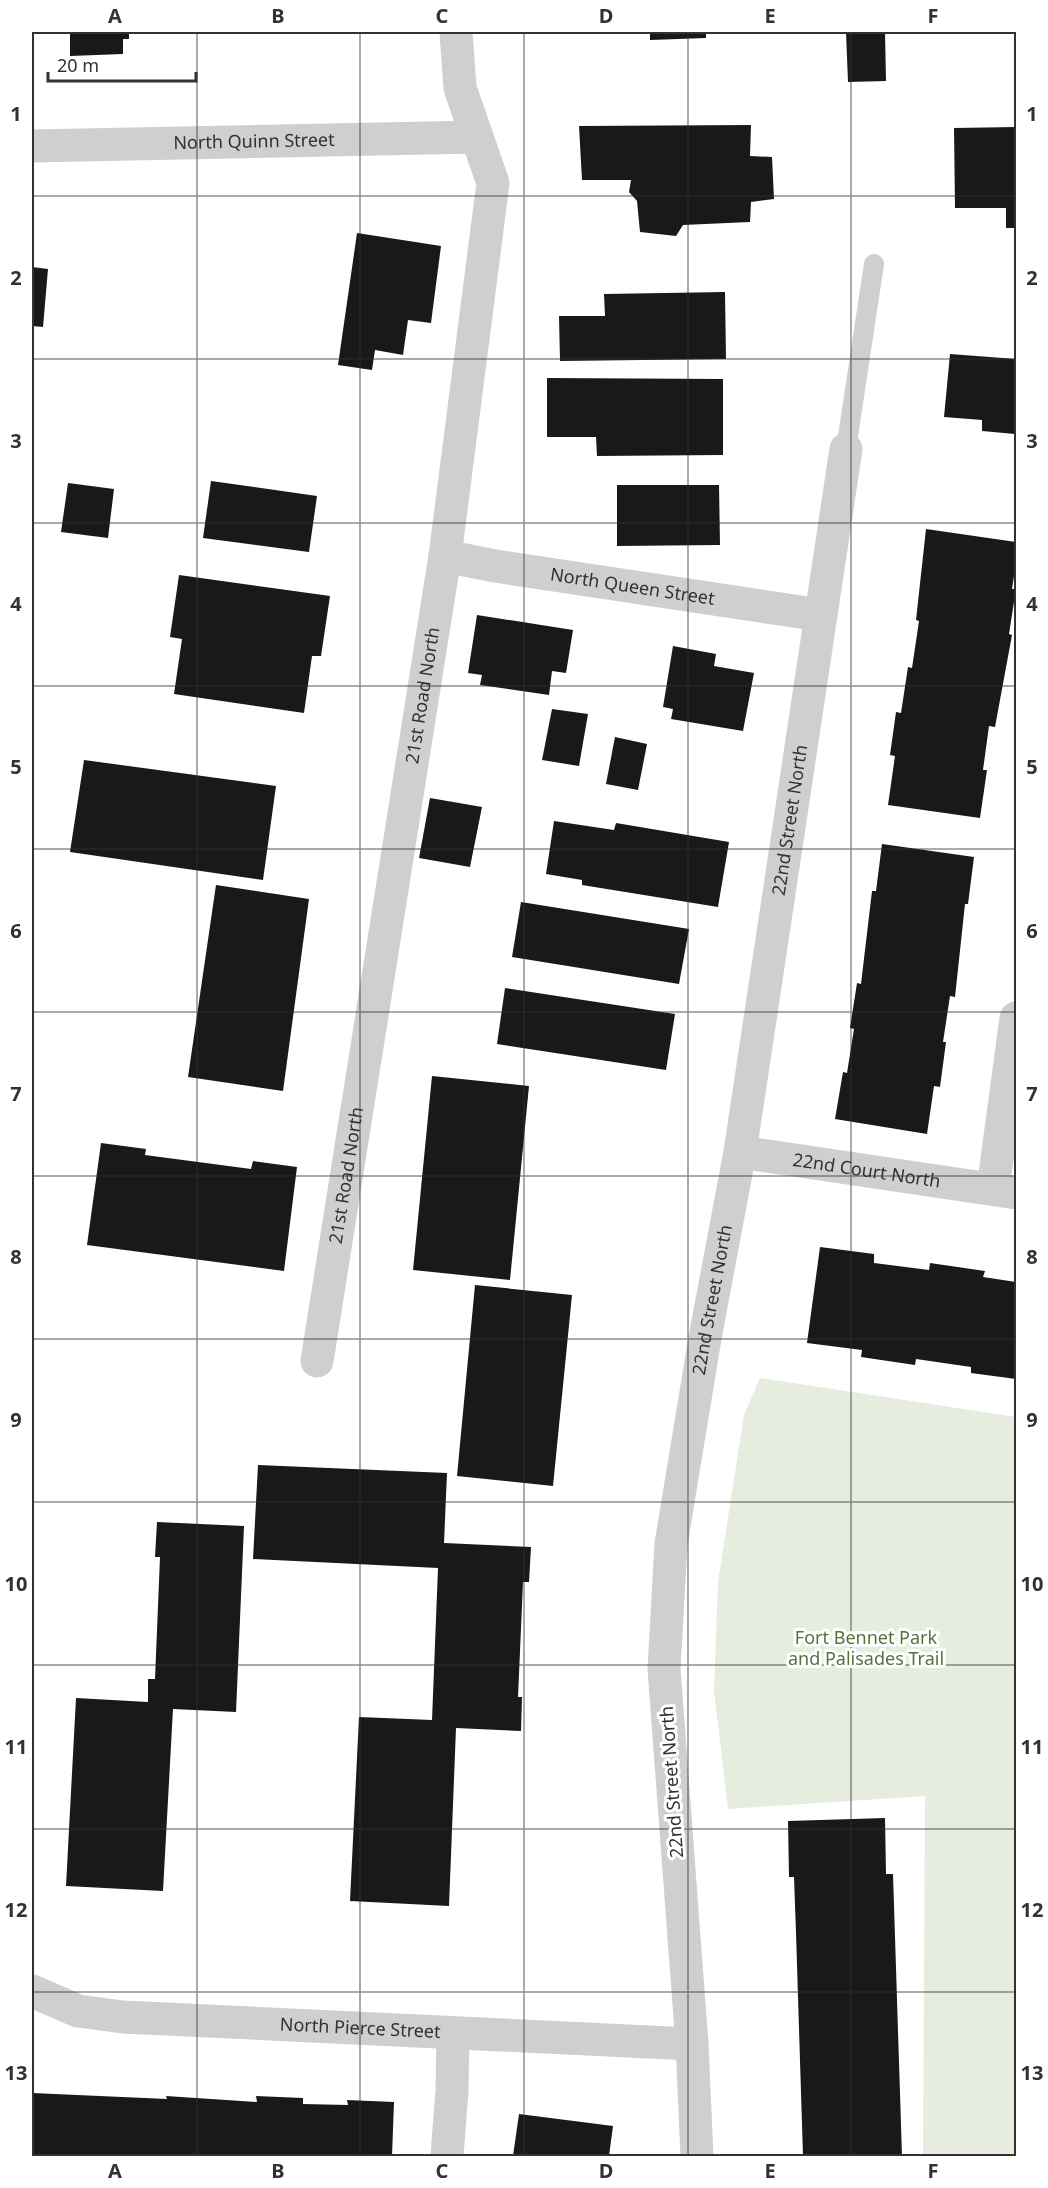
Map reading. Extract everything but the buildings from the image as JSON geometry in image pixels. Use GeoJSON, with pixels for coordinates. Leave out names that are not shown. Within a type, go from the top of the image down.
{"type":"FeatureCollection","features":[{"type":"Feature","properties":{"kind":"street","name":"21st Road North"},"geometry":{"type":"LineString","coordinates":[[317,1362],[445,556],[493,183],[460,88],[456,32]]}},
{"type":"Feature","properties":{"kind":"street","name":"North Quinn Street"},"geometry":{"type":"LineString","coordinates":[[32,146],[477,137]]}},
{"type":"Feature","properties":{"kind":"street","name":"22nd Street North"},"geometry":{"type":"LineString","coordinates":[[698,2157],[692,2044],[672,1795],[665,1658],[671,1544],[705,1338],[740,1152],[846,449]]}},
{"type":"Feature","properties":{"kind":"street","name":"North Queen Street"},"geometry":{"type":"LineString","coordinates":[[445,556],[495,566],[820,615]]}},
{"type":"Feature","properties":{"kind":"street","name":"22nd Court North"},"geometry":{"type":"LineString","coordinates":[[740,1152],[1005,1191],[1017,1018]]}},
{"type":"Feature","properties":{"kind":"street","name":"North Pierce Street"},"geometry":{"type":"LineString","coordinates":[[32,1991],[78,2011],[123,2017],[692,2044]]}},
{"type":"Feature","properties":{"kind":"street"},"geometry":{"type":"LineString","coordinates":[[447,2157],[453,2034]]}},
{"type":"Feature","properties":{"kind":"lane"},"geometry":{"type":"LineString","coordinates":[[846,449],[874,264]]}},
{"type":"Feature","properties":{"kind":"green space","name":"Fort Bennet Park and Palisades Trail"},"geometry":{"type":"Polygon","coordinates":[[[760,1378],[1016,1417],[1016,2156],[923,2156],[925,1796],[728,1809],[714,1691],[718,1582],[744,1415],[760,1378]]]}}]}
